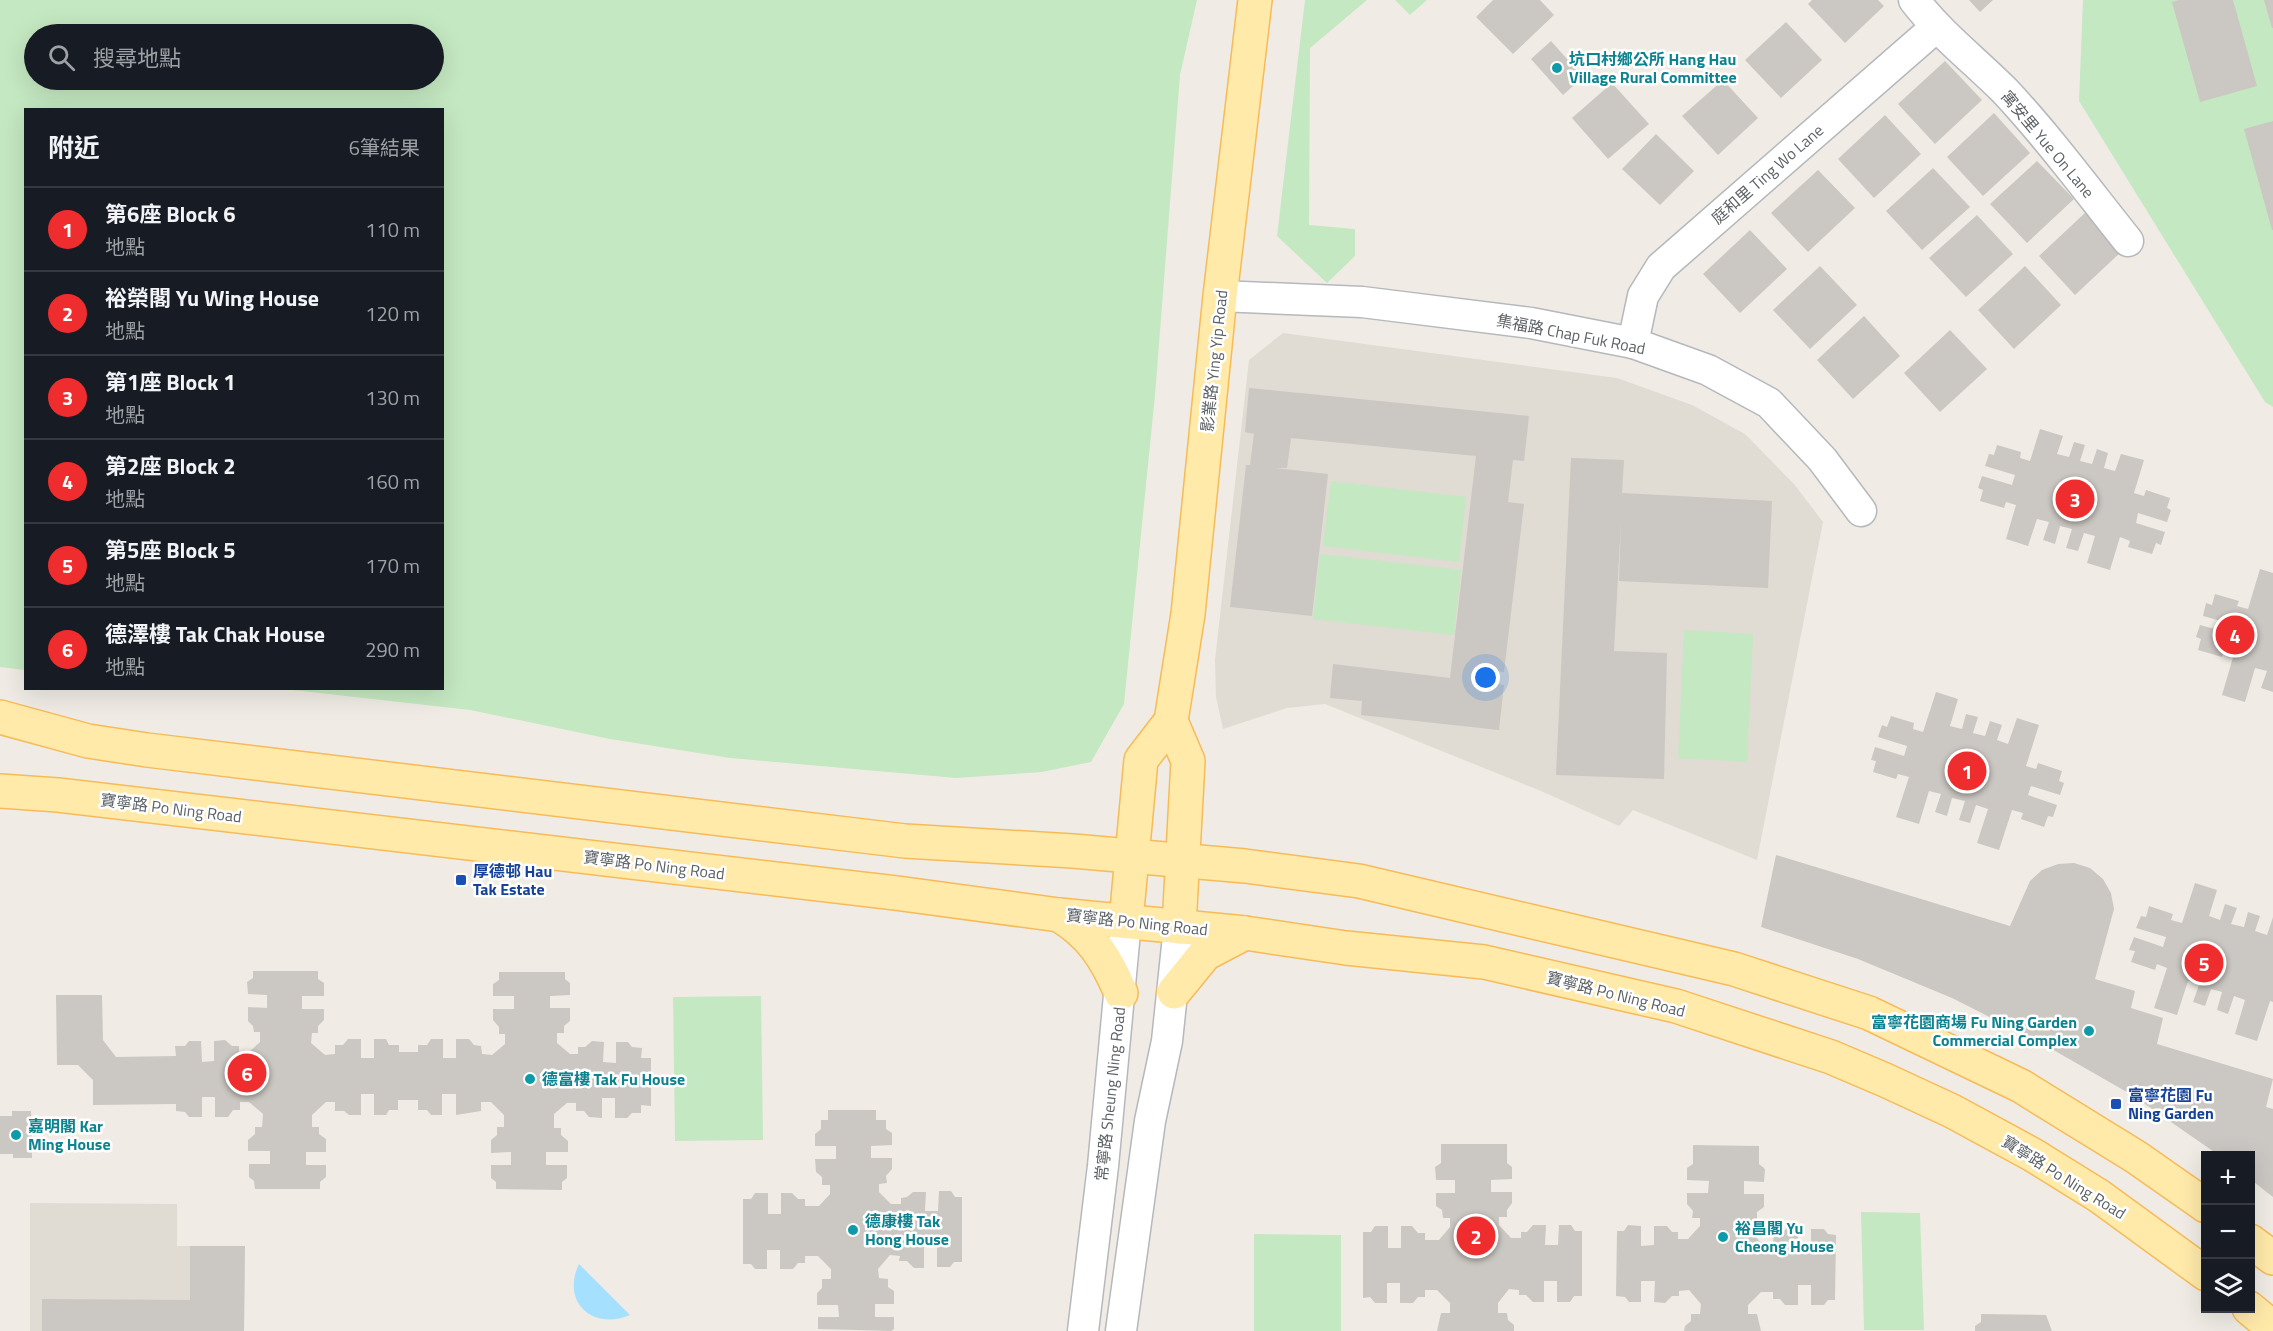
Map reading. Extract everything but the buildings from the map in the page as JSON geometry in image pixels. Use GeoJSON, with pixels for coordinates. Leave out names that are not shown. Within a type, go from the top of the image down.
{"type":"FeatureCollection","features":[{"type":"Feature","properties":{"kind":"main road","name":"影業路 Ying Yip Road"},"geometry":{"type":"LineString","coordinates":[[1131,856],[1141,760],[1171,721],[1188,614],[1220,296],[1254,0]]}},
{"type":"Feature","properties":{"kind":"main road"},"geometry":{"type":"LineString","coordinates":[[0,717],[88,741],[147,750],[905,841],[1073,851],[1245,866],[1370,884],[1734,969],[1869,1014],[2021,1086],[2136,1157],[2204,1205]]}},
{"type":"Feature","properties":{"kind":"main road"},"geometry":{"type":"LineString","coordinates":[[1171,721],[1188,761],[1179,927]]}},
{"type":"Feature","properties":{"kind":"main road","name":"寶寧路 Po Ning Road"},"geometry":{"type":"LineString","coordinates":[[0,791],[58,795],[896,893],[1059,915],[1245,933],[1346,948],[1484,962],[1676,1006],[1831,1057],[1952,1111],[2033,1155],[2099,1196],[2201,1271]]}},
{"type":"Feature","properties":{"kind":"main road"},"geometry":{"type":"LineString","coordinates":[[1073,851],[1106,834],[1135,804]]}},
{"type":"Feature","properties":{"kind":"main road","name":"常寧路 Sheung Ning Road"},"geometry":{"type":"LineString","coordinates":[[1126,921],[1131,856]]}},
{"type":"Feature","properties":{"kind":"main road"},"geometry":{"type":"LineString","coordinates":[[1059,915],[1077,926],[1094,942],[1106,958],[1121,993]]}},
{"type":"Feature","properties":{"kind":"main road"},"geometry":{"type":"LineString","coordinates":[[1174,992],[1205,954],[1245,933]]}},
{"type":"Feature","properties":{"kind":"main road"},"geometry":{"type":"LineString","coordinates":[[2255,1245],[2273,1258]]}},
{"type":"Feature","properties":{"kind":"main road"},"geometry":{"type":"LineString","coordinates":[[2255,1313],[2273,1328]]}},
{"type":"Feature","properties":{"kind":"street","name":"寓安里 Yue On Lane"},"geometry":{"type":"LineString","coordinates":[[1914,0],[1935,28],[2003,90],[2031,120],[2128,241]]}},
{"type":"Feature","properties":{"kind":"street","name":"庭和里 Ting Wo Lane"},"geometry":{"type":"LineString","coordinates":[[1633,343],[1643,296],[1661,267],[1935,28]]}},
{"type":"Feature","properties":{"kind":"street","name":"集福路 Chap Fuk Road"},"geometry":{"type":"LineString","coordinates":[[1220,296],[1362,302],[1531,323],[1633,343],[1708,370],[1769,403],[1822,459],[1861,511]]}},
{"type":"Feature","properties":{"kind":"street","name":"常寧路 Sheung Ning Road"},"geometry":{"type":"LineString","coordinates":[[1083,1331],[1121,993],[1126,921]]}},
{"type":"Feature","properties":{"kind":"street"},"geometry":{"type":"LineString","coordinates":[[1121,1331],[1150,1121],[1167,1041],[1174,992],[1179,927]]}},
{"type":"Feature","properties":{"kind":"shaded area"},"geometry":{"type":"Polygon","coordinates":[[[1283,333],[1617,378],[1692,405],[1745,434],[1794,484],[1823,522],[1757,860],[1633,810],[1619,826],[1541,791],[1325,704],[1287,708],[1223,729],[1216,697],[1215,660],[1249,360],[1283,333]]]}},
{"type":"Feature","properties":{"kind":"shaded area"},"geometry":{"type":"Polygon","coordinates":[[[30,1203],[177,1204],[177,1246],[245,1246],[244,1331],[30,1331],[30,1203]]]}},
{"type":"Feature","properties":{"kind":"green space"},"geometry":{"type":"Polygon","coordinates":[[[0,0],[1197,0],[1180,75],[1155,395],[1124,704],[1091,762],[1042,772],[956,778],[730,758],[610,739],[470,710],[293,690],[444,690],[444,108],[24,108],[24,670],[0,667],[0,0]]]}},
{"type":"Feature","properties":{"kind":"green space"},"geometry":{"type":"Polygon","coordinates":[[[1305,0],[1367,0],[1310,48],[1309,225],[1355,229],[1355,256],[1327,283],[1277,236],[1305,0]]]}},
{"type":"Feature","properties":{"kind":"green space"},"geometry":{"type":"Polygon","coordinates":[[[1395,0],[1427,0],[1410,15],[1395,0]]]}},
{"type":"Feature","properties":{"kind":"green space"},"geometry":{"type":"Polygon","coordinates":[[[2083,0],[2273,0],[2273,407],[2265,402],[2079,101],[2083,0]]]}},
{"type":"Feature","properties":{"kind":"green space"},"geometry":{"type":"Polygon","coordinates":[[[1331,481],[1466,497],[1459,562],[1323,546],[1331,481]]]}},
{"type":"Feature","properties":{"kind":"green space"},"geometry":{"type":"Polygon","coordinates":[[[1320,554],[1461,570],[1454,635],[1313,619],[1320,554]]]}},
{"type":"Feature","properties":{"kind":"green space"},"geometry":{"type":"Polygon","coordinates":[[[1684,630],[1753,634],[1747,762],[1678,758],[1684,630]]]}},
{"type":"Feature","properties":{"kind":"green space"},"geometry":{"type":"Polygon","coordinates":[[[761,996],[763,1140],[675,1141],[673,997],[761,996]]]}},
{"type":"Feature","properties":{"kind":"green space"},"geometry":{"type":"Polygon","coordinates":[[[1861,1212],[1920,1213],[1924,1330],[1864,1330],[1861,1212]]]}},
{"type":"Feature","properties":{"kind":"green space"},"geometry":{"type":"Polygon","coordinates":[[[1254,1234],[1341,1235],[1341,1331],[1254,1331],[1254,1234]]]}},
{"type":"Feature","properties":{"kind":"water"},"geometry":{"type":"Polygon","coordinates":[[[579,1264],[630,1315],[616,1319],[603,1319],[592,1316],[584,1310],[577,1301],[574,1290],[574,1278],[579,1264]]]}},
{"type":"Feature","properties":{"kind":"place","name":"坑口村鄉公所 Hang Hau Village Rural Committee"},"geometry":{"type":"Point","coordinates":[1557,68]}},
{"type":"Feature","properties":{"kind":"place","name":"第1座 Block 1"},"geometry":{"type":"Point","coordinates":[2075,499]}},
{"type":"Feature","properties":{"kind":"place","name":"第2座 Block 2"},"geometry":{"type":"Point","coordinates":[2235,635]}},
{"type":"Feature","properties":{"kind":"place","name":"第6座 Block 6"},"geometry":{"type":"Point","coordinates":[1967,771]}},
{"type":"Feature","properties":{"kind":"place","name":"厚德邨 Hau Tak Estate"},"geometry":{"type":"Point","coordinates":[461,880]}},
{"type":"Feature","properties":{"kind":"place","name":"第5座 Block 5"},"geometry":{"type":"Point","coordinates":[2204,963]}},
{"type":"Feature","properties":{"kind":"place","name":"富寧花園商場 Fu Ning Garden Commercial Complex"},"geometry":{"type":"Point","coordinates":[2089,1031]}},
{"type":"Feature","properties":{"kind":"place","name":"德澤樓 Tak Chak House"},"geometry":{"type":"Point","coordinates":[247,1073]}},
{"type":"Feature","properties":{"kind":"place","name":"德富樓 Tak Fu House"},"geometry":{"type":"Point","coordinates":[530,1079]}},
{"type":"Feature","properties":{"kind":"place","name":"富寧花園 Fu Ning Garden"},"geometry":{"type":"Point","coordinates":[2116,1104]}},
{"type":"Feature","properties":{"kind":"place","name":"嘉明閣 Kar Ming House"},"geometry":{"type":"Point","coordinates":[16,1135]}},
{"type":"Feature","properties":{"kind":"place","name":"德康樓 Tak Hong House"},"geometry":{"type":"Point","coordinates":[853,1230]}},
{"type":"Feature","properties":{"kind":"place","name":"裕榮閣 Yu Wing House"},"geometry":{"type":"Point","coordinates":[1476,1236]}},
{"type":"Feature","properties":{"kind":"place","name":"裕昌閣 Yu Cheong House"},"geometry":{"type":"Point","coordinates":[1723,1237]}}]}
